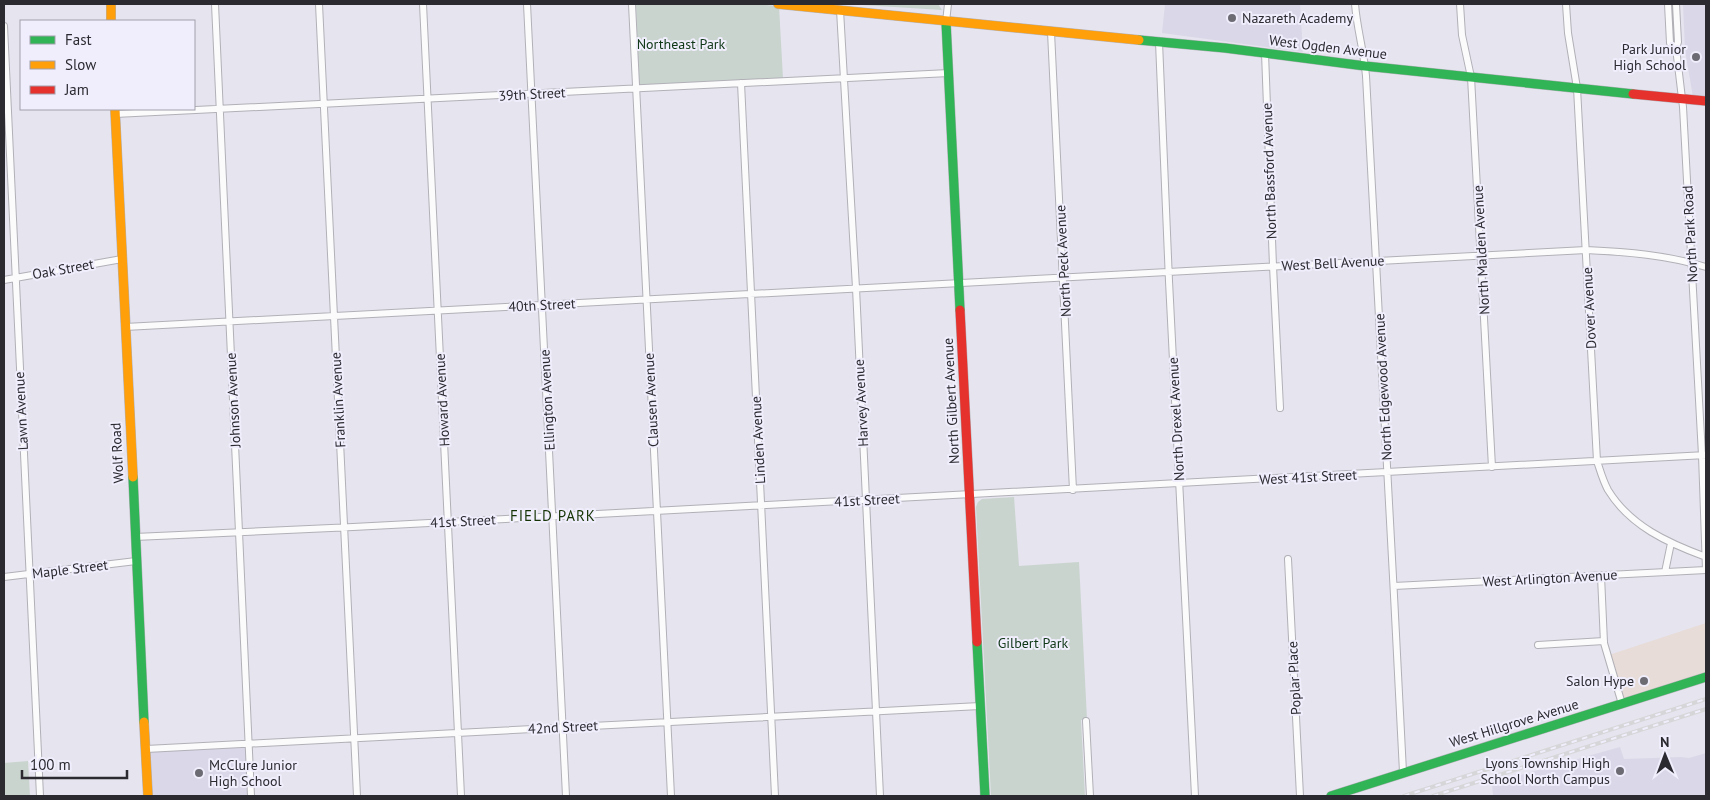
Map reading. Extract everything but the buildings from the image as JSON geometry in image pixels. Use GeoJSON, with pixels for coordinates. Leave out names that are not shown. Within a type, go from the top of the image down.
{"type":"FeatureCollection","features":[{"type":"Feature","properties":{"kind":"main road"},"geometry":{"type":"LineString","coordinates":[[111,4],[111,20]]}},
{"type":"Feature","properties":{"kind":"main road","name":"West Ogden Avenue"},"geometry":{"type":"LineString","coordinates":[[778,4],[1265,53],[1365,66],[1706,102]]}},
{"type":"Feature","properties":{"kind":"main road","name":"North Gilbert Avenue"},"geometry":{"type":"LineString","coordinates":[[946,22],[985,796]]}},
{"type":"Feature","properties":{"kind":"main road","name":"Wolf Road"},"geometry":{"type":"LineString","coordinates":[[115,111],[148,796]]}},
{"type":"Feature","properties":{"kind":"main road","name":"West Hillgrove Avenue"},"geometry":{"type":"LineString","coordinates":[[1330,796],[1706,677]]}},
{"type":"Feature","properties":{"kind":"street","name":"Johnson Avenue"},"geometry":{"type":"LineString","coordinates":[[214,4],[251,796]]}},
{"type":"Feature","properties":{"kind":"street","name":"Franklin Avenue"},"geometry":{"type":"LineString","coordinates":[[319,4],[357,796]]}},
{"type":"Feature","properties":{"kind":"street","name":"Howard Avenue"},"geometry":{"type":"LineString","coordinates":[[423,4],[461,796]]}},
{"type":"Feature","properties":{"kind":"street","name":"Ellington Avenue"},"geometry":{"type":"LineString","coordinates":[[528,4],[566,796]]}},
{"type":"Feature","properties":{"kind":"street","name":"Clausen Avenue"},"geometry":{"type":"LineString","coordinates":[[632,4],[671,796]]}},
{"type":"Feature","properties":{"kind":"street","name":"North Gilbert Avenue"},"geometry":{"type":"LineString","coordinates":[[946,22],[948,4]]}},
{"type":"Feature","properties":{"kind":"street","name":"North Edgewood Avenue"},"geometry":{"type":"LineString","coordinates":[[1355,4],[1365,66],[1377,261],[1403,772]]}},
{"type":"Feature","properties":{"kind":"street","name":"North Malden Avenue"},"geometry":{"type":"LineString","coordinates":[[1460,4],[1462,35],[1471,77],[1492,467]]}},
{"type":"Feature","properties":{"kind":"street","name":"Dover Avenue"},"geometry":{"type":"LineString","coordinates":[[1566,4],[1568,33],[1577,88],[1597,460],[1608,490],[1627,513],[1649,531],[1671,543],[1706,556]]}},
{"type":"Feature","properties":{"kind":"street","name":"North Park Road"},"geometry":{"type":"LineString","coordinates":[[1668,4],[1670,43],[1676,48]]}},
{"type":"Feature","properties":{"kind":"street","name":"North Park Road"},"geometry":{"type":"LineString","coordinates":[[1676,4],[1678,42],[1676,48],[1683,99],[1704,455],[1706,570]]}},
{"type":"Feature","properties":{"kind":"street","name":"Harvey Avenue"},"geometry":{"type":"LineString","coordinates":[[840,10],[856,288],[880,796]]}},
{"type":"Feature","properties":{"kind":"street","name":"Lawn Avenue"},"geometry":{"type":"LineString","coordinates":[[4,26],[40,796]]}},
{"type":"Feature","properties":{"kind":"street","name":"North Peck Avenue"},"geometry":{"type":"LineString","coordinates":[[1051,32],[1073,490]]}},
{"type":"Feature","properties":{"kind":"street","name":"North Drexel Avenue"},"geometry":{"type":"LineString","coordinates":[[1159,42],[1168,272],[1195,796]]}},
{"type":"Feature","properties":{"kind":"street","name":"North Bassford Avenue"},"geometry":{"type":"LineString","coordinates":[[1265,53],[1280,408]]}},
{"type":"Feature","properties":{"kind":"street","name":"39th Street"},"geometry":{"type":"LineString","coordinates":[[115,111],[219,110],[949,73]]}},
{"type":"Feature","properties":{"kind":"street","name":"Linden Avenue"},"geometry":{"type":"LineString","coordinates":[[741,83],[775,796]]}},
{"type":"Feature","properties":{"kind":"street","name":"West Bell Avenue"},"geometry":{"type":"LineString","coordinates":[[959,284],[1586,250],[1635,252],[1692,262],[1706,267]]}},
{"type":"Feature","properties":{"kind":"street","name":"Oak Street"},"geometry":{"type":"LineString","coordinates":[[4,280],[122,259]]}},
{"type":"Feature","properties":{"kind":"street","name":"40th Street"},"geometry":{"type":"LineString","coordinates":[[125,327],[959,284]]}},
{"type":"Feature","properties":{"kind":"street","name":"West 41st Street"},"geometry":{"type":"LineString","coordinates":[[970,494],[1704,455]]}},
{"type":"Feature","properties":{"kind":"street","name":"41st Street"},"geometry":{"type":"LineString","coordinates":[[135,537],[344,528],[970,494]]}},
{"type":"Feature","properties":{"kind":"street"},"geometry":{"type":"LineString","coordinates":[[1665,572],[1671,543]]}},
{"type":"Feature","properties":{"kind":"street","name":"Poplar Place"},"geometry":{"type":"LineString","coordinates":[[1288,559],[1300,796]]}},
{"type":"Feature","properties":{"kind":"street","name":"Maple Street"},"geometry":{"type":"LineString","coordinates":[[4,577],[136,561]]}},
{"type":"Feature","properties":{"kind":"street","name":"West Arlington Avenue"},"geometry":{"type":"LineString","coordinates":[[1394,586],[1706,570]]}},
{"type":"Feature","properties":{"kind":"street"},"geometry":{"type":"LineString","coordinates":[[1601,576],[1604,641],[1622,704]]}},
{"type":"Feature","properties":{"kind":"street"},"geometry":{"type":"LineString","coordinates":[[1538,645],[1604,641]]}},
{"type":"Feature","properties":{"kind":"street","name":"42nd Street"},"geometry":{"type":"LineString","coordinates":[[146,749],[980,706]]}},
{"type":"Feature","properties":{"kind":"street"},"geometry":{"type":"LineString","coordinates":[[1086,721],[1090,796]]}},
{"type":"Feature","properties":{"kind":"shaded area","name":"Nazareth Academy"},"geometry":{"type":"Polygon","coordinates":[[[1165,4],[1300,4],[1303,52],[1162,33],[1165,4]]]}},
{"type":"Feature","properties":{"kind":"shaded area","name":"Park Junior High School"},"geometry":{"type":"Polygon","coordinates":[[[1683,4],[1706,4],[1706,98],[1693,97],[1685,50],[1683,4]]]}},
{"type":"Feature","properties":{"kind":"shaded area"},"geometry":{"type":"Polygon","coordinates":[[[1706,623],[1706,676],[1623,702],[1609,655],[1706,623]]]}},
{"type":"Feature","properties":{"kind":"shaded area","name":"McClure Junior High School"},"geometry":{"type":"Polygon","coordinates":[[[247,745],[249,796],[150,796],[148,750],[247,745]]]}},
{"type":"Feature","properties":{"kind":"shaded area","name":"Lyons Township High School North Campus"},"geometry":{"type":"Polygon","coordinates":[[[1620,747],[1624,759],[1689,758],[1706,753],[1706,796],[1493,796],[1492,783],[1620,747]]]}},
{"type":"Feature","properties":{"kind":"green space","name":"Northeast Park"},"geometry":{"type":"Polygon","coordinates":[[[636,4],[752,4],[779,6],[783,79],[639,87],[636,4]]]}},
{"type":"Feature","properties":{"kind":"green space"},"geometry":{"type":"Polygon","coordinates":[[[847,4],[938,4],[942,10],[847,4]]]}},
{"type":"Feature","properties":{"kind":"green space","name":"Gilbert Park"},"geometry":{"type":"Polygon","coordinates":[[[1014,497],[1019,566],[1079,562],[1087,719],[1081,720],[1085,796],[991,796],[976,507],[982,499],[1014,497]]]}},
{"type":"Feature","properties":{"kind":"green space"},"geometry":{"type":"Polygon","coordinates":[[[28,761],[30,796],[4,796],[4,763],[28,761]]]}},
{"type":"Feature","properties":{"kind":"railway"},"geometry":{"type":"LineString","coordinates":[[1404,796],[1706,699]]}},
{"type":"Feature","properties":{"kind":"railway"},"geometry":{"type":"LineString","coordinates":[[1433,796],[1706,709]]}},
{"type":"Feature","properties":{"kind":"traffic: fast"},"geometry":{"type":"LineString","coordinates":[[946,22],[960,310]]}},
{"type":"Feature","properties":{"kind":"traffic: fast"},"geometry":{"type":"LineString","coordinates":[[1139,40],[1633,94]]}},
{"type":"Feature","properties":{"kind":"traffic: fast"},"geometry":{"type":"LineString","coordinates":[[133,477],[144,722]]}},
{"type":"Feature","properties":{"kind":"traffic: fast"},"geometry":{"type":"LineString","coordinates":[[977,642],[985,796]]}},
{"type":"Feature","properties":{"kind":"traffic: fast"},"geometry":{"type":"LineString","coordinates":[[1331,796],[1706,677]]}},
{"type":"Feature","properties":{"kind":"traffic: slow"},"geometry":{"type":"LineString","coordinates":[[111,4],[111,20]]}},
{"type":"Feature","properties":{"kind":"traffic: slow"},"geometry":{"type":"LineString","coordinates":[[778,4],[1139,40]]}},
{"type":"Feature","properties":{"kind":"traffic: slow"},"geometry":{"type":"LineString","coordinates":[[115,110],[133,477]]}},
{"type":"Feature","properties":{"kind":"traffic: slow"},"geometry":{"type":"LineString","coordinates":[[144,722],[148,796]]}},
{"type":"Feature","properties":{"kind":"traffic: jam"},"geometry":{"type":"LineString","coordinates":[[1633,94],[1706,101]]}},
{"type":"Feature","properties":{"kind":"traffic: jam"},"geometry":{"type":"LineString","coordinates":[[960,310],[977,642]]}},
{"type":"Feature","properties":{"kind":"place","name":"Nazareth Academy"},"geometry":{"type":"Point","coordinates":[1232,18]}},
{"type":"Feature","properties":{"kind":"place","name":"Park Junior High School"},"geometry":{"type":"Point","coordinates":[1696,57]}},
{"type":"Feature","properties":{"kind":"place","name":"Salon Hype"},"geometry":{"type":"Point","coordinates":[1644,681]}},
{"type":"Feature","properties":{"kind":"place","name":"Lyons Township High School North Campus"},"geometry":{"type":"Point","coordinates":[1620,771]}},
{"type":"Feature","properties":{"kind":"place","name":"McClure Junior High School"},"geometry":{"type":"Point","coordinates":[199,773]}},
{"type":"Feature","properties":{"kind":"district","name":"FIELD PARK"},"geometry":{"type":"Point","coordinates":[553,516]}}]}
